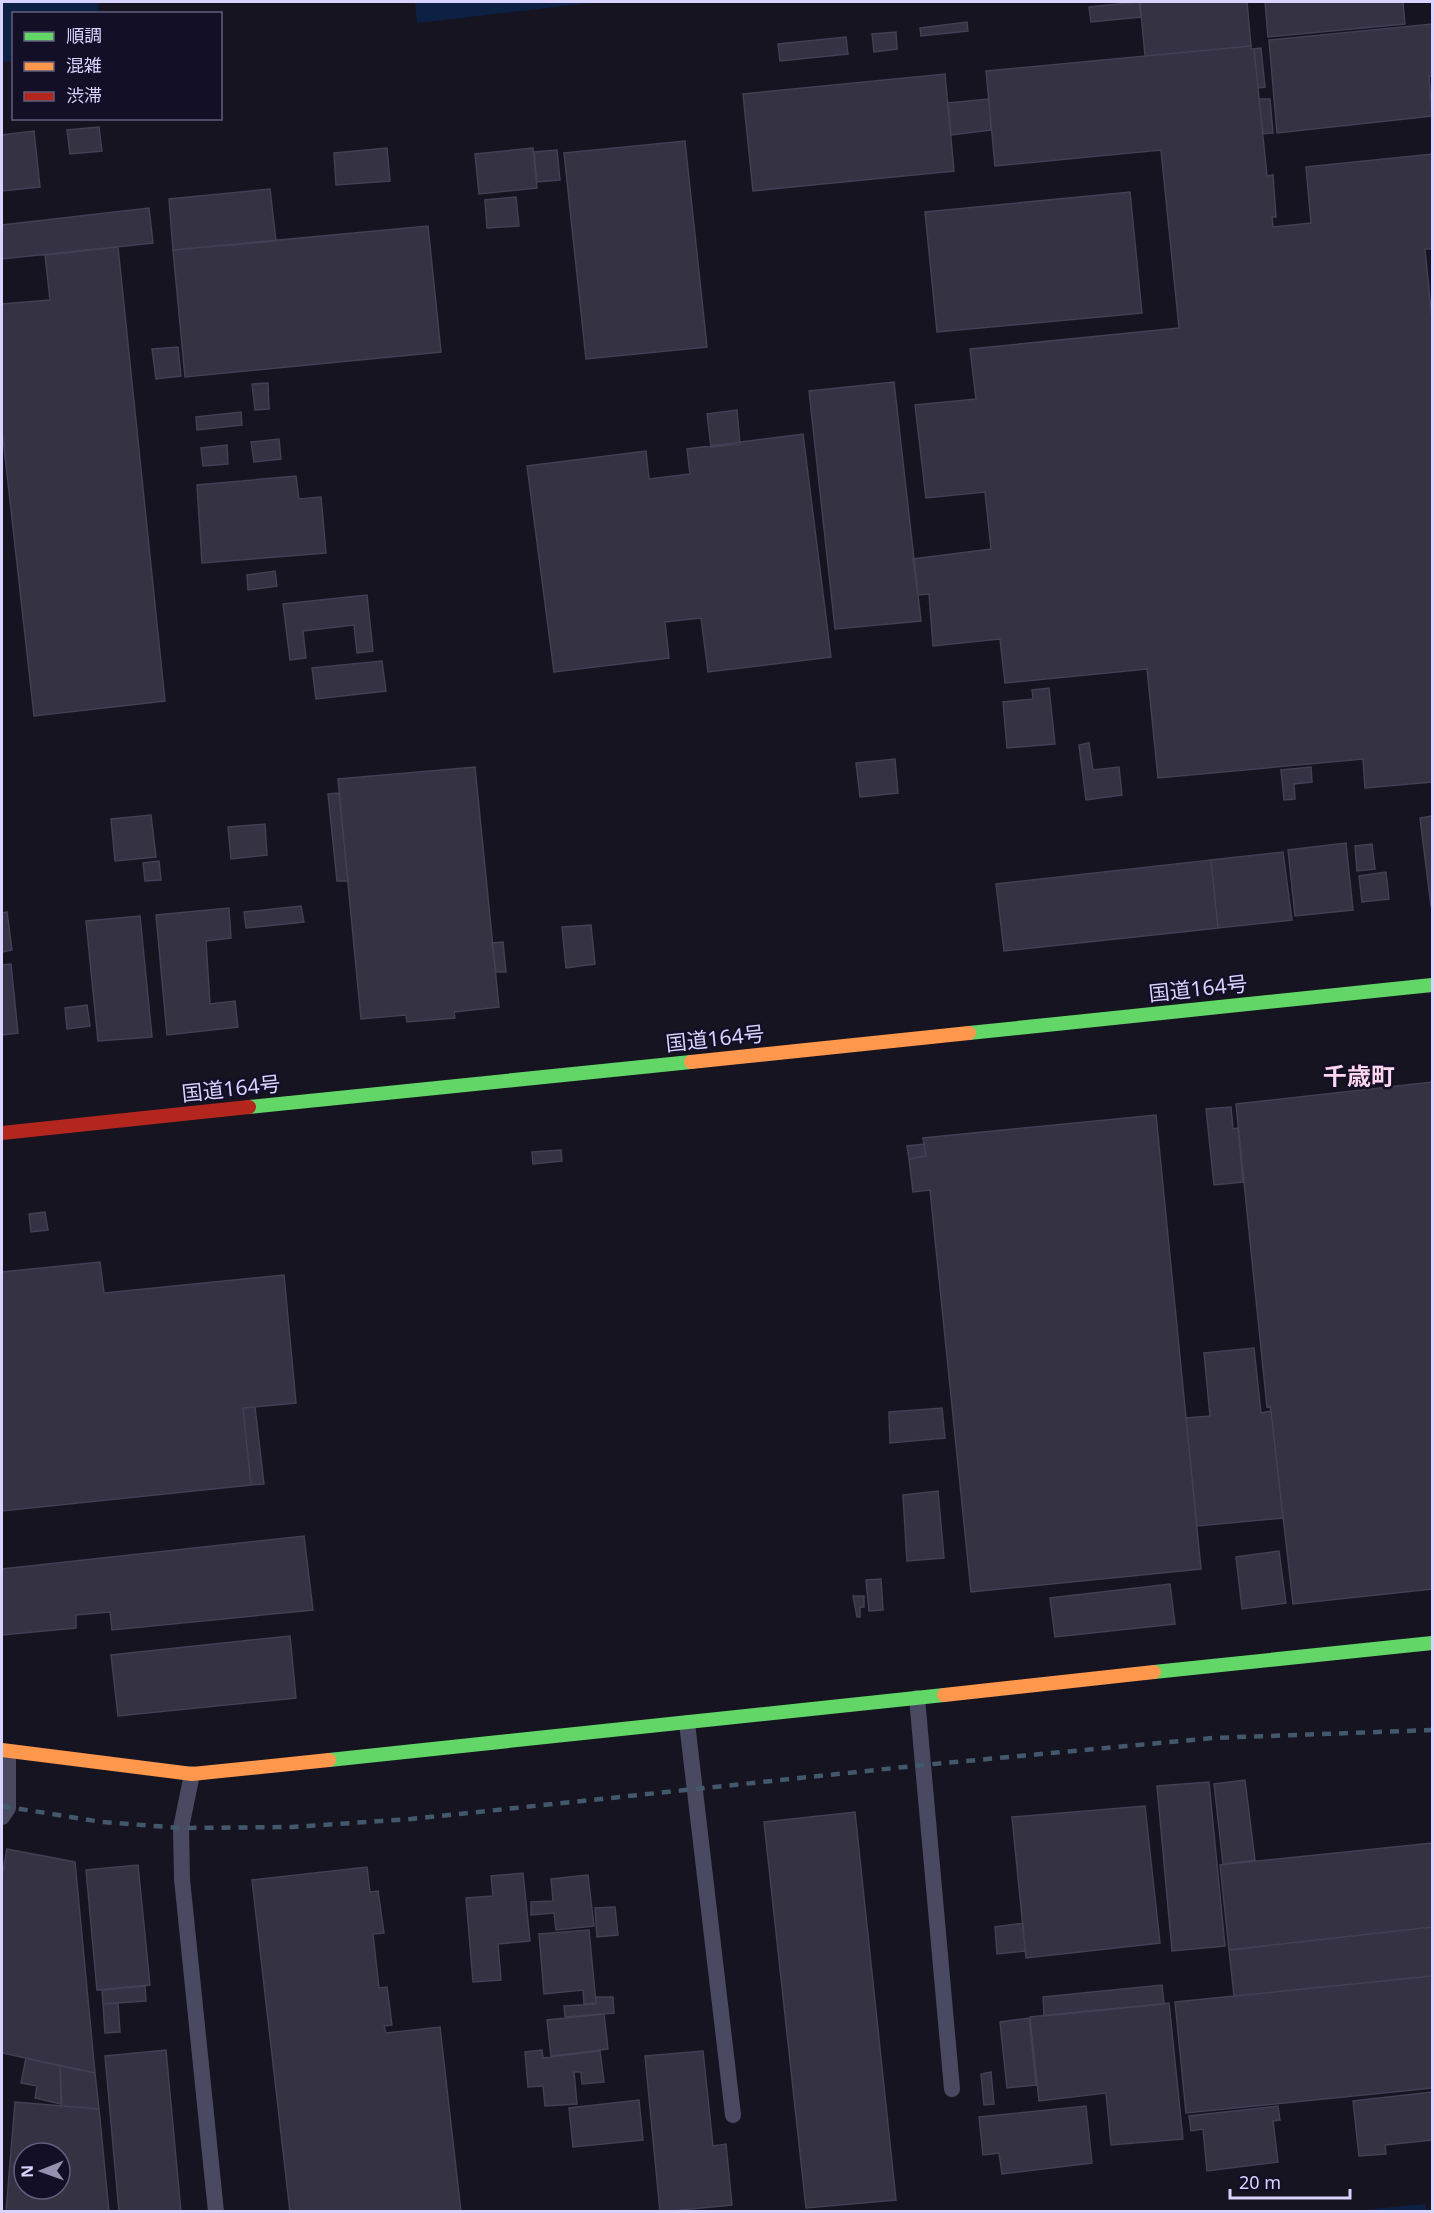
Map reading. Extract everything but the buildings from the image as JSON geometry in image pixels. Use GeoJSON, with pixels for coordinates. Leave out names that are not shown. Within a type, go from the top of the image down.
{"type":"FeatureCollection","features":[{"type":"Feature","properties":{"kind":"main road","name":"国道164号"},"geometry":{"type":"LineString","coordinates":[[2,1133],[1432,985]]}},
{"type":"Feature","properties":{"kind":"main road"},"geometry":{"type":"LineString","coordinates":[[5,1751],[192,1774],[1432,1643]]}},
{"type":"Feature","properties":{"kind":"lane"},"geometry":{"type":"LineString","coordinates":[[917,1698],[951,2089]]}},
{"type":"Feature","properties":{"kind":"lane"},"geometry":{"type":"LineString","coordinates":[[687,1723],[734,2115]]}},
{"type":"Feature","properties":{"kind":"lane"},"geometry":{"type":"LineString","coordinates":[[2,1817],[8,1808],[5,1751]]}},
{"type":"Feature","properties":{"kind":"lane"},"geometry":{"type":"LineString","coordinates":[[192,1774],[182,1828],[182,1879],[216,2211]]}},
{"type":"Feature","properties":{"kind":"water"},"geometry":{"type":"Polygon","coordinates":[[[2,2],[98,2],[99,12],[12,12],[12,61],[2,62],[2,2]]]}},
{"type":"Feature","properties":{"kind":"water"},"geometry":{"type":"Polygon","coordinates":[[[415,2],[598,2],[417,23],[415,2]]]}},
{"type":"Feature","properties":{"kind":"water"},"geometry":{"type":"Polygon","coordinates":[[[1425,2204],[1427,2211],[1353,2211],[1425,2204]]]}},
{"type":"Feature","properties":{"kind":"railway"},"geometry":{"type":"LineString","coordinates":[[2,1806],[102,1822],[181,1828],[292,1827],[411,1819],[923,1765],[1213,1738],[1432,1730]]}},
{"type":"Feature","properties":{"kind":"traffic: fast"},"geometry":{"type":"LineString","coordinates":[[969,1033],[1432,985]]}},
{"type":"Feature","properties":{"kind":"traffic: fast"},"geometry":{"type":"LineString","coordinates":[[249,1107],[691,1062]]}},
{"type":"Feature","properties":{"kind":"traffic: fast"},"geometry":{"type":"LineString","coordinates":[[1154,1672],[1432,1643]]}},
{"type":"Feature","properties":{"kind":"traffic: fast"},"geometry":{"type":"LineString","coordinates":[[329,1760],[944,1695]]}},
{"type":"Feature","properties":{"kind":"traffic: slow"},"geometry":{"type":"LineString","coordinates":[[691,1062],[969,1033]]}},
{"type":"Feature","properties":{"kind":"traffic: slow"},"geometry":{"type":"LineString","coordinates":[[944,1695],[1154,1672]]}},
{"type":"Feature","properties":{"kind":"traffic: slow"},"geometry":{"type":"LineString","coordinates":[[2,1750],[192,1774],[329,1760]]}},
{"type":"Feature","properties":{"kind":"traffic: jam"},"geometry":{"type":"LineString","coordinates":[[2,1133],[249,1107]]}},
{"type":"Feature","properties":{"kind":"district","name":"千歳町"},"geometry":{"type":"Point","coordinates":[1359,1075]}}]}
